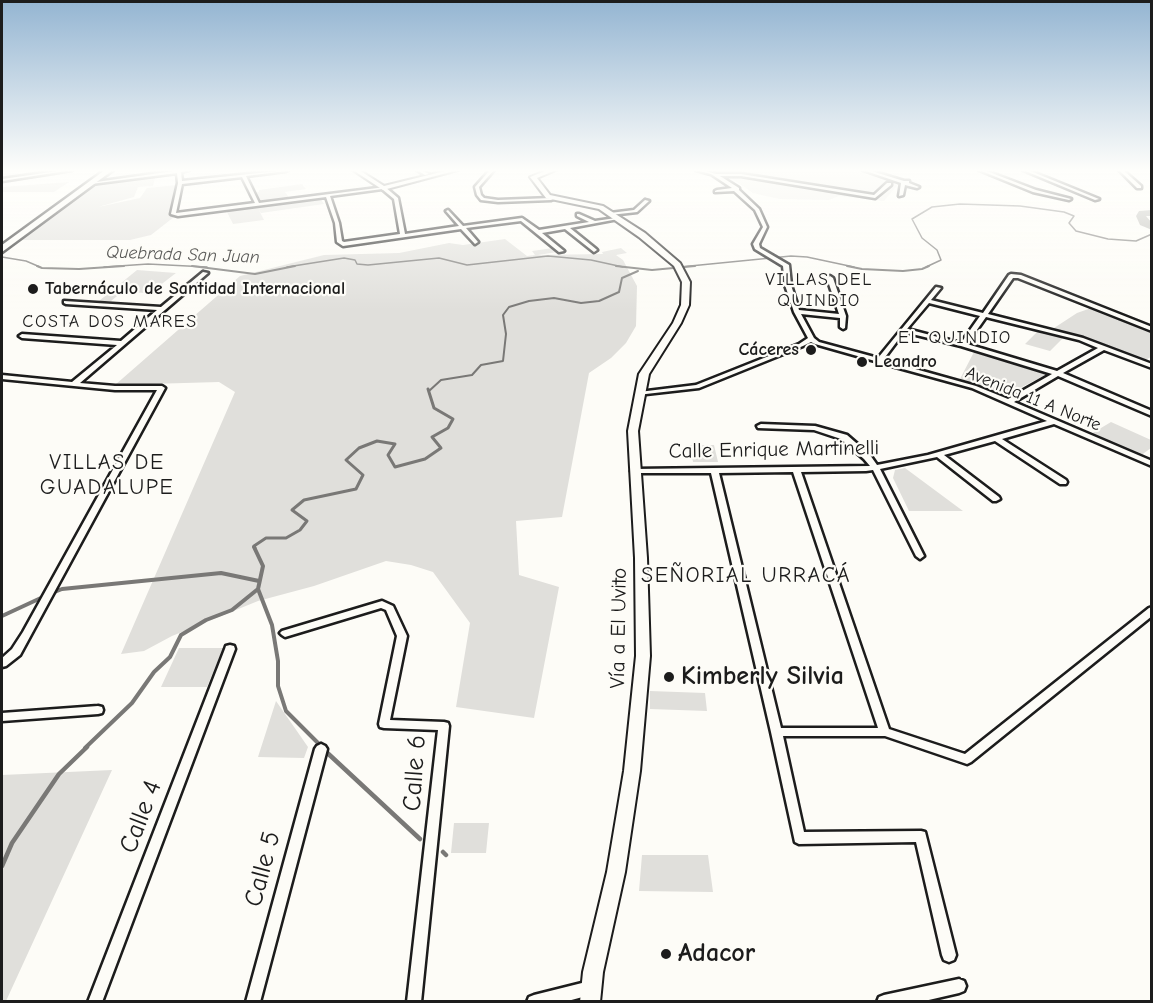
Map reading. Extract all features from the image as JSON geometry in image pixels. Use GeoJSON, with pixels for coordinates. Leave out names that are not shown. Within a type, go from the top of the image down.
{"type":"FeatureCollection","features":[{"type":"Feature","properties":{"kind":"highway"},"geometry":{"type":"LineString","coordinates":[[2,240],[36,217]]}},
{"type":"Feature","properties":{"kind":"highway"},"geometry":{"type":"LineString","coordinates":[[2,249],[43,217]]}},
{"type":"Feature","properties":{"kind":"street"},"geometry":{"type":"LineString","coordinates":[[335,217],[340,242],[343,244],[522,219],[561,251]]}},
{"type":"Feature","properties":{"kind":"street"},"geometry":{"type":"LineString","coordinates":[[399,217],[403,236]]}},
{"type":"Feature","properties":{"kind":"street"},"geometry":{"type":"LineString","coordinates":[[453,217],[475,242]]}},
{"type":"Feature","properties":{"kind":"street"},"geometry":{"type":"LineString","coordinates":[[583,217],[595,223]]}},
{"type":"Feature","properties":{"kind":"street"},"geometry":{"type":"LineString","coordinates":[[538,232],[595,223],[613,217]]}},
{"type":"Feature","properties":{"kind":"street","name":"Vía a El Uvito"},"geometry":{"type":"LineString","coordinates":[[590,995],[616,872],[638,717],[643,624],[633,431],[646,369],[677,323],[685,305],[686,282],[680,270],[642,235],[613,217]]}},
{"type":"Feature","properties":{"kind":"street"},"geometry":{"type":"LineString","coordinates":[[639,394],[697,387],[791,350],[811,339],[797,312],[788,285],[786,265],[758,249],[756,244],[765,226],[761,217]]}},
{"type":"Feature","properties":{"kind":"street"},"geometry":{"type":"LineString","coordinates":[[566,227],[594,250]]}},
{"type":"Feature","properties":{"kind":"street"},"geometry":{"type":"LineString","coordinates":[[74,384],[205,273]]}},
{"type":"Feature","properties":{"kind":"street"},"geometry":{"type":"LineString","coordinates":[[963,345],[1011,276],[1019,276],[1152,329]]}},
{"type":"Feature","properties":{"kind":"street"},"geometry":{"type":"LineString","coordinates":[[830,278],[843,316],[843,327]]}},
{"type":"Feature","properties":{"kind":"street"},"geometry":{"type":"LineString","coordinates":[[878,362],[938,288]]}},
{"type":"Feature","properties":{"kind":"street"},"geometry":{"type":"LineString","coordinates":[[66,302],[162,309]]}},
{"type":"Feature","properties":{"kind":"street"},"geometry":{"type":"LineString","coordinates":[[928,302],[1082,339],[1150,364]]}},
{"type":"Feature","properties":{"kind":"street"},"geometry":{"type":"LineString","coordinates":[[797,312],[843,316]]}},
{"type":"Feature","properties":{"kind":"street"},"geometry":{"type":"LineString","coordinates":[[903,330],[1058,373],[1152,414]]}},
{"type":"Feature","properties":{"kind":"street"},"geometry":{"type":"LineString","coordinates":[[22,336],[121,343]]}},
{"type":"Feature","properties":{"kind":"street","name":"Avenida 11 A Norte"},"geometry":{"type":"LineString","coordinates":[[811,339],[831,349],[974,387],[1152,464]]}},
{"type":"Feature","properties":{"kind":"street"},"geometry":{"type":"LineString","coordinates":[[1008,402],[1102,348]]}},
{"type":"Feature","properties":{"kind":"street"},"geometry":{"type":"LineString","coordinates":[[2,377],[115,388],[162,388],[16,652],[2,663]]}},
{"type":"Feature","properties":{"kind":"street","name":"Calle Enrique Martinelli"},"geometry":{"type":"LineString","coordinates":[[635,471],[847,471],[875,468],[938,454],[1053,422]]}},
{"type":"Feature","properties":{"kind":"street"},"geometry":{"type":"LineString","coordinates":[[761,426],[789,425],[831,432],[844,437],[867,457],[875,468],[920,556]]}},
{"type":"Feature","properties":{"kind":"street"},"geometry":{"type":"LineString","coordinates":[[996,438],[1063,482]]}},
{"type":"Feature","properties":{"kind":"street"},"geometry":{"type":"LineString","coordinates":[[938,454],[996,499]]}},
{"type":"Feature","properties":{"kind":"street"},"geometry":{"type":"LineString","coordinates":[[715,471],[777,732],[799,838],[921,836],[949,955]]}},
{"type":"Feature","properties":{"kind":"street"},"geometry":{"type":"LineString","coordinates":[[797,471],[885,732]]}},
{"type":"Feature","properties":{"kind":"street","name":"Calle 6"},"geometry":{"type":"LineString","coordinates":[[285,633],[382,604],[390,608],[402,636],[384,724],[444,726],[414,1002]]}},
{"type":"Feature","properties":{"kind":"street"},"geometry":{"type":"LineString","coordinates":[[777,732],[885,732],[967,759],[1152,610]]}},
{"type":"Feature","properties":{"kind":"street","name":"Calle 4"},"geometry":{"type":"LineString","coordinates":[[95,1002],[230,649]]}},
{"type":"Feature","properties":{"kind":"street"},"geometry":{"type":"LineString","coordinates":[[2,717],[98,710]]}},
{"type":"Feature","properties":{"kind":"street","name":"Calle 5"},"geometry":{"type":"LineString","coordinates":[[253,1002],[321,749]]}},
{"type":"Feature","properties":{"kind":"street"},"geometry":{"type":"LineString","coordinates":[[884,1002],[959,986]]}},
{"type":"Feature","properties":{"kind":"street"},"geometry":{"type":"LineString","coordinates":[[534,1002],[590,995]]}},
{"type":"Feature","properties":{"kind":"shaded area"},"geometry":{"type":"Polygon","coordinates":[[[50,217],[174,217],[151,235],[130,240],[19,240],[50,217]]]}},
{"type":"Feature","properties":{"kind":"shaded area"},"geometry":{"type":"Polygon","coordinates":[[[229,217],[262,217],[264,220],[233,224],[229,217]]]}},
{"type":"Feature","properties":{"kind":"shaded area"},"geometry":{"type":"Polygon","coordinates":[[[505,239],[527,256],[535,255],[532,251],[553,248],[557,252],[538,255],[603,254],[602,252],[621,248],[627,253],[616,255],[623,260],[637,286],[636,326],[626,343],[611,358],[589,373],[562,517],[516,521],[519,575],[559,587],[534,718],[456,707],[470,623],[433,572],[411,565],[386,561],[314,586],[258,601],[172,636],[144,651],[121,654],[235,392],[219,382],[115,385],[240,276],[324,255],[399,253],[449,243],[463,245],[505,239]]]}},
{"type":"Feature","properties":{"kind":"shaded area","name":"COSTA DOS MARES"},"geometry":{"type":"Polygon","coordinates":[[[137,270],[176,273],[150,293],[122,292],[111,301],[99,301],[137,270]]]}},
{"type":"Feature","properties":{"kind":"shaded area"},"geometry":{"type":"Polygon","coordinates":[[[1094,307],[1151,330],[1151,357],[1143,361],[1083,337],[1051,330],[1077,313],[1094,307]]]}},
{"type":"Feature","properties":{"kind":"shaded area"},"geometry":{"type":"Polygon","coordinates":[[[1039,330],[1064,337],[1050,351],[1025,344],[1039,330]]]}},
{"type":"Feature","properties":{"kind":"shaded area"},"geometry":{"type":"Polygon","coordinates":[[[975,350],[1049,373],[1005,396],[959,381],[975,350]]]}},
{"type":"Feature","properties":{"kind":"shaded area"},"geometry":{"type":"Polygon","coordinates":[[[1111,422],[1151,440],[1151,448],[1140,456],[1091,434],[1111,422]]]}},
{"type":"Feature","properties":{"kind":"shaded area"},"geometry":{"type":"Polygon","coordinates":[[[690,445],[714,445],[718,462],[693,462],[690,445]]]}},
{"type":"Feature","properties":{"kind":"shaded area"},"geometry":{"type":"Polygon","coordinates":[[[905,468],[963,511],[909,511],[893,478],[895,470],[905,468]]]}},
{"type":"Feature","properties":{"kind":"shaded area"},"geometry":{"type":"Polygon","coordinates":[[[179,648],[223,648],[207,687],[161,687],[179,648]]]}},
{"type":"Feature","properties":{"kind":"shaded area"},"geometry":{"type":"Polygon","coordinates":[[[650,691],[705,693],[707,711],[650,709],[650,691]]]}},
{"type":"Feature","properties":{"kind":"shaded area"},"geometry":{"type":"Polygon","coordinates":[[[276,701],[308,747],[304,758],[258,757],[276,701]]]}},
{"type":"Feature","properties":{"kind":"shaded area"},"geometry":{"type":"Polygon","coordinates":[[[112,770],[6,1001],[2,1001],[2,775],[112,770]]]}},
{"type":"Feature","properties":{"kind":"shaded area"},"geometry":{"type":"Polygon","coordinates":[[[454,823],[489,823],[486,853],[451,853],[454,823]]]}},
{"type":"Feature","properties":{"kind":"shaded area"},"geometry":{"type":"Polygon","coordinates":[[[642,855],[708,855],[713,892],[639,891],[642,855]]]}},
{"type":"Feature","properties":{"kind":"waterway","name":"Quebrada San Juan"},"geometry":{"type":"LineString","coordinates":[[916,217],[912,219],[922,238],[937,250],[941,260],[926,267]]}},
{"type":"Feature","properties":{"kind":"waterway","name":"Quebrada San Juan"},"geometry":{"type":"LineString","coordinates":[[1073,217],[1069,223],[1076,231],[1108,239],[1136,241],[1152,234]]}},
{"type":"Feature","properties":{"kind":"waterway"},"geometry":{"type":"LineString","coordinates":[[1141,217],[1144,223],[1152,227]]}},
{"type":"Feature","properties":{"kind":"waterway","name":"Quebrada San Juan"},"geometry":{"type":"LineString","coordinates":[[287,267],[344,258],[355,260],[357,264],[368,265],[439,258],[467,265],[548,256],[591,260],[621,267]]}},
{"type":"Feature","properties":{"kind":"waterway","name":"Quebrada San Juan"},"geometry":{"type":"LineString","coordinates":[[680,267],[791,256],[854,267]]}},
{"type":"Feature","properties":{"kind":"waterway","name":"Quebrada San Juan"},"geometry":{"type":"LineString","coordinates":[[2,257],[26,261],[40,267]]}},
{"type":"Feature","properties":{"kind":"waterway","name":"Quebrada San Juan"},"geometry":{"type":"LineString","coordinates":[[104,267],[148,264],[195,266]]}},
{"type":"Feature","properties":{"kind":"waterway","name":"Quebrada San Juan"},"geometry":{"type":"LineString","coordinates":[[37,266],[79,269],[124,266]]}},
{"type":"Feature","properties":{"kind":"waterway","name":"Quebrada San Juan"},"geometry":{"type":"LineString","coordinates":[[195,266],[207,267]]}},
{"type":"Feature","properties":{"kind":"waterway","name":"Quebrada San Juan"},"geometry":{"type":"LineString","coordinates":[[195,266],[255,274],[295,266]]}},
{"type":"Feature","properties":{"kind":"waterway","name":"Quebrada San Juan"},"geometry":{"type":"LineString","coordinates":[[616,266],[621,267]]}},
{"type":"Feature","properties":{"kind":"waterway","name":"Quebrada San Juan"},"geometry":{"type":"LineString","coordinates":[[621,267],[652,270],[695,266]]}},
{"type":"Feature","properties":{"kind":"waterway","name":"Quebrada San Juan"},"geometry":{"type":"LineString","coordinates":[[847,266],[903,271],[929,266]]}},
{"type":"Feature","properties":{"kind":"waterway"},"geometry":{"type":"LineString","coordinates":[[429,391],[441,380],[472,375],[481,365],[503,361],[506,334],[503,315],[509,307],[529,301],[554,298],[581,303],[599,301],[619,292],[622,278],[638,271]]}},
{"type":"Feature","properties":{"kind":"waterway"},"geometry":{"type":"LineString","coordinates":[[255,548],[254,546],[266,538],[286,538],[300,530],[307,521],[292,510],[304,500],[356,489],[363,475],[346,460],[359,448],[377,441],[395,444],[388,455],[395,467],[425,459],[441,448],[432,437],[448,428],[453,419],[434,408],[428,389]]}},
{"type":"Feature","properties":{"kind":"waterway"},"geometry":{"type":"LineString","coordinates":[[254,547],[263,566],[258,589]]}},
{"type":"Feature","properties":{"kind":"waterway"},"geometry":{"type":"LineString","coordinates":[[52,593],[62,589],[221,573],[259,581]]}},
{"type":"Feature","properties":{"kind":"waterway"},"geometry":{"type":"LineString","coordinates":[[85,748],[132,703],[154,672],[170,657],[181,635],[206,620],[232,610],[258,589]]}},
{"type":"Feature","properties":{"kind":"waterway"},"geometry":{"type":"LineString","coordinates":[[258,589],[272,625],[278,661],[278,686],[286,711],[323,748]]}},
{"type":"Feature","properties":{"kind":"waterway"},"geometry":{"type":"LineString","coordinates":[[2,616],[43,597]]}},
{"type":"Feature","properties":{"kind":"waterway"},"geometry":{"type":"LineString","coordinates":[[2,866],[12,843],[59,774],[87,747]]}},
{"type":"Feature","properties":{"kind":"waterway"},"geometry":{"type":"LineString","coordinates":[[321,747],[420,839]]}},
{"type":"Feature","properties":{"kind":"waterway"},"geometry":{"type":"LineString","coordinates":[[443,852],[446,855]]}},
{"type":"Feature","properties":{"kind":"place","name":"Tabernáculo de Santidad Internacional"},"geometry":{"type":"Point","coordinates":[33,289]}},
{"type":"Feature","properties":{"kind":"place","name":"Cáceres"},"geometry":{"type":"Point","coordinates":[811,350]}},
{"type":"Feature","properties":{"kind":"place","name":"Leandro"},"geometry":{"type":"Point","coordinates":[862,362]}},
{"type":"Feature","properties":{"kind":"place","name":"Kimberly Silvia"},"geometry":{"type":"Point","coordinates":[669,677]}},
{"type":"Feature","properties":{"kind":"place","name":"Adacor"},"geometry":{"type":"Point","coordinates":[666,954]}},
{"type":"Feature","properties":{"kind":"district","name":"VILLAS DEL QUINDIO"},"geometry":{"type":"Point","coordinates":[819,290]}},
{"type":"Feature","properties":{"kind":"district","name":"COSTA DOS MARES"},"geometry":{"type":"Point","coordinates":[110,322]}},
{"type":"Feature","properties":{"kind":"district","name":"EL QUINDIO"},"geometry":{"type":"Point","coordinates":[955,338]}},
{"type":"Feature","properties":{"kind":"district","name":"VILLAS DE GUADALUPE"},"geometry":{"type":"Point","coordinates":[107,476]}},
{"type":"Feature","properties":{"kind":"district","name":"SEÑORIAL URRACÁ"},"geometry":{"type":"Point","coordinates":[746,576]}}]}
